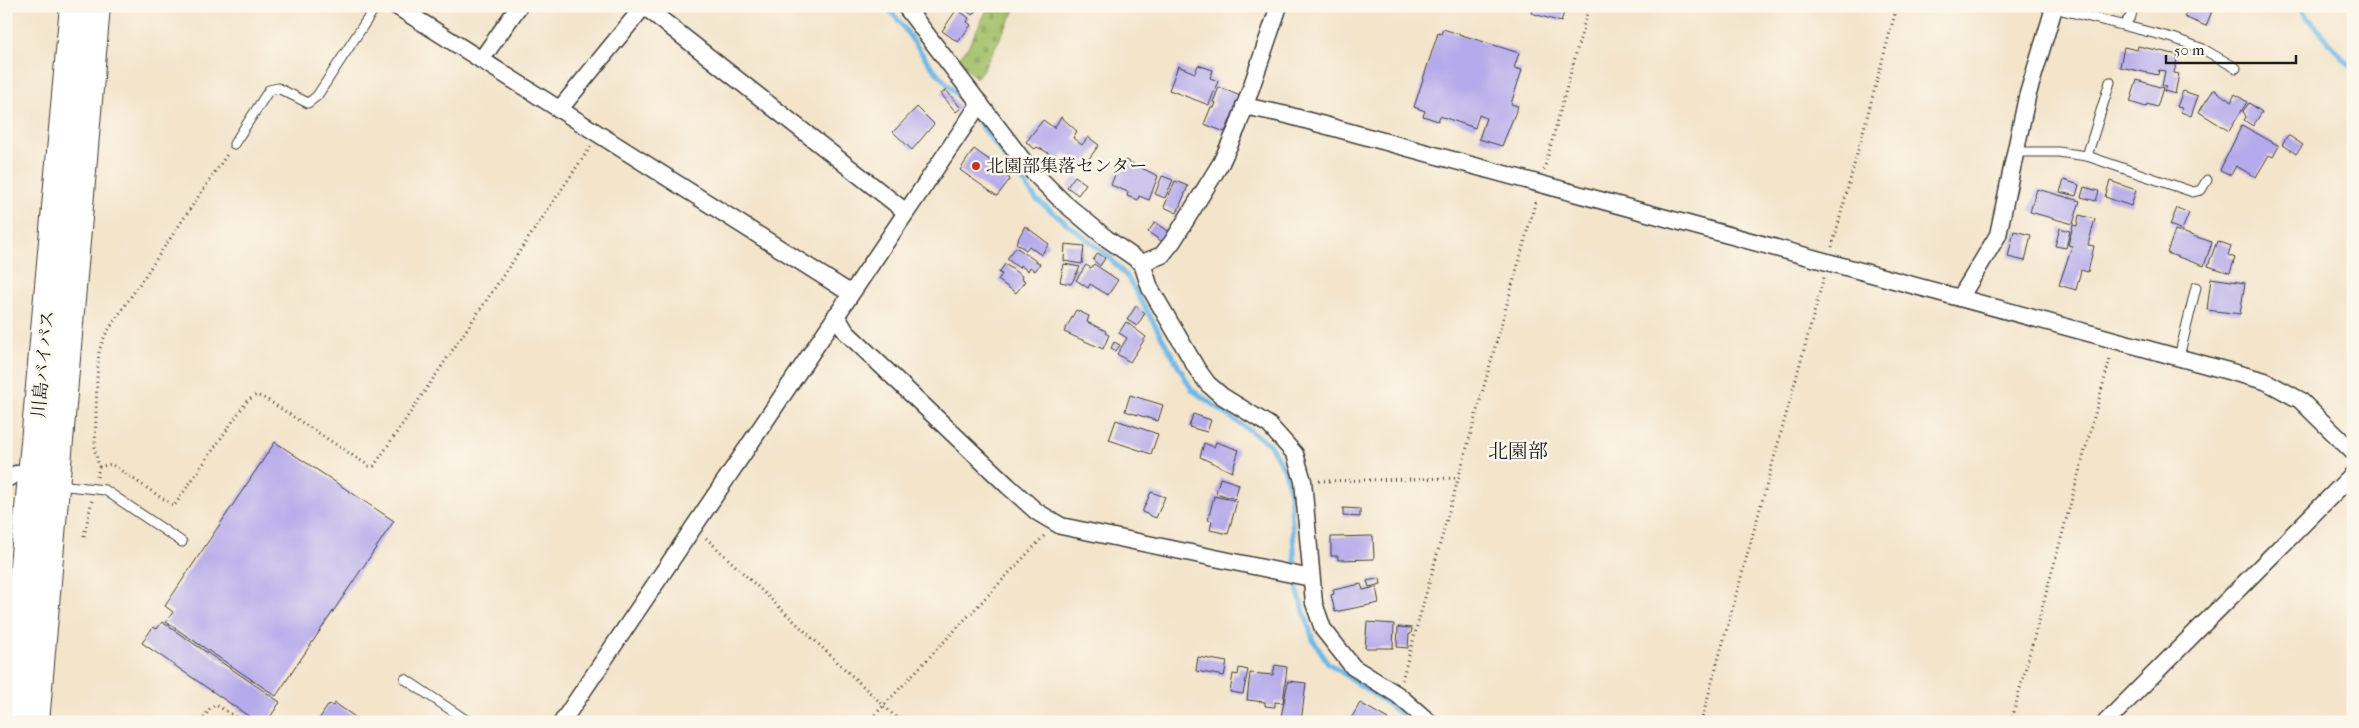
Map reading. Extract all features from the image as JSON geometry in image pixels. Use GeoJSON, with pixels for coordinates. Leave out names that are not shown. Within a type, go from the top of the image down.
{"type":"FeatureCollection","features":[{"type":"Feature","properties":{"kind":"highway","name":"川島バイパス"},"geometry":{"type":"LineString","coordinates":[[35,722],[74,6]]}},
{"type":"Feature","properties":{"kind":"highway","name":"川島バイパス"},"geometry":{"type":"LineString","coordinates":[[10,722],[48,479],[96,6]]}},
{"type":"Feature","properties":{"kind":"street"},"geometry":{"type":"LineString","coordinates":[[396,6],[850,294]]}},
{"type":"Feature","properties":{"kind":"street"},"geometry":{"type":"LineString","coordinates":[[481,60],[519,6]]}},
{"type":"Feature","properties":{"kind":"street"},"geometry":{"type":"LineString","coordinates":[[559,110],[644,6],[906,212]]}},
{"type":"Feature","properties":{"kind":"street"},"geometry":{"type":"LineString","coordinates":[[905,6],[1028,166],[1063,202],[1106,238],[1142,262],[1150,288],[1197,369],[1208,384],[1222,396],[1269,425],[1281,436],[1295,454],[1303,481],[1314,603],[1323,629],[1352,667],[1398,695],[1429,722]]}},
{"type":"Feature","properties":{"kind":"street"},"geometry":{"type":"LineString","coordinates":[[1142,262],[1162,255],[1174,242],[1221,163],[1238,126],[1279,6]]}},
{"type":"Feature","properties":{"kind":"street"},"geometry":{"type":"LineString","coordinates":[[1960,298],[1998,235],[2027,97],[2052,7]]}},
{"type":"Feature","properties":{"kind":"street"},"geometry":{"type":"LineString","coordinates":[[562,722],[980,103]]}},
{"type":"Feature","properties":{"kind":"street"},"geometry":{"type":"LineString","coordinates":[[1244,106],[1287,115],[2265,381],[2300,400],[2353,452]]}},
{"type":"Feature","properties":{"kind":"street"},"geometry":{"type":"LineString","coordinates":[[836,315],[846,332],[1008,486],[1038,512],[1056,524],[1311,578]]}},
{"type":"Feature","properties":{"kind":"street"},"geometry":{"type":"LineString","coordinates":[[6,480],[16,474],[48,479]]}},
{"type":"Feature","properties":{"kind":"street"},"geometry":{"type":"LineString","coordinates":[[2106,722],[2353,474]]}},
{"type":"Feature","properties":{"kind":"lane"},"geometry":{"type":"LineString","coordinates":[[234,144],[269,90],[278,88],[308,103],[317,96],[376,6]]}},
{"type":"Feature","properties":{"kind":"lane"},"geometry":{"type":"LineString","coordinates":[[2124,25],[2131,16],[2133,6]]}},
{"type":"Feature","properties":{"kind":"lane"},"geometry":{"type":"LineString","coordinates":[[2052,7],[2124,25],[2195,46],[2236,68]]}},
{"type":"Feature","properties":{"kind":"lane"},"geometry":{"type":"LineString","coordinates":[[2087,156],[2110,82]]}},
{"type":"Feature","properties":{"kind":"lane"},"geometry":{"type":"LineString","coordinates":[[2016,152],[2058,152],[2087,156],[2193,192],[2201,190],[2207,180]]}},
{"type":"Feature","properties":{"kind":"lane"},"geometry":{"type":"LineString","coordinates":[[2179,357],[2196,288]]}},
{"type":"Feature","properties":{"kind":"lane"},"geometry":{"type":"LineString","coordinates":[[48,479],[105,490],[182,542]]}},
{"type":"Feature","properties":{"kind":"lane"},"geometry":{"type":"LineString","coordinates":[[405,679],[469,722]]}},
{"type":"Feature","properties":{"kind":"path"},"geometry":{"type":"LineString","coordinates":[[1398,695],[1589,6]]}},
{"type":"Feature","properties":{"kind":"path"},"geometry":{"type":"LineString","coordinates":[[1700,722],[1828,262],[1896,6]]}},
{"type":"Feature","properties":{"kind":"path"},"geometry":{"type":"LineString","coordinates":[[100,467],[111,464],[174,506],[247,402],[256,395],[266,399],[369,466],[374,466],[598,134]]}},
{"type":"Feature","properties":{"kind":"path"},"geometry":{"type":"LineString","coordinates":[[95,450],[99,351],[105,335],[234,144]]}},
{"type":"Feature","properties":{"kind":"path"},"geometry":{"type":"LineString","coordinates":[[2011,722],[2115,340]]}},
{"type":"Feature","properties":{"kind":"path"},"geometry":{"type":"LineString","coordinates":[[1303,481],[1458,478]]}},
{"type":"Feature","properties":{"kind":"path"},"geometry":{"type":"LineString","coordinates":[[868,722],[1056,524]]}},
{"type":"Feature","properties":{"kind":"path"},"geometry":{"type":"LineString","coordinates":[[695,527],[901,722]]}},
{"type":"Feature","properties":{"kind":"path"},"geometry":{"type":"LineString","coordinates":[[201,722],[210,708],[216,705],[244,722]]}},
{"type":"Feature","properties":{"kind":"green space"},"geometry":{"type":"Polygon","coordinates":[[[989,6],[1017,6],[984,68],[976,78],[958,59],[968,47],[989,6]]]}},
{"type":"Feature","properties":{"kind":"building"},"geometry":{"type":"Polygon","coordinates":[[[966,6],[977,9],[972,15],[964,9],[966,6]]]}},
{"type":"Feature","properties":{"kind":"building"},"geometry":{"type":"Polygon","coordinates":[[[1533,6],[1566,6],[1561,22],[1531,13],[1533,6]]]}},
{"type":"Feature","properties":{"kind":"building"},"geometry":{"type":"Polygon","coordinates":[[[2189,6],[2214,6],[2206,26],[2184,17],[2189,6]]]}},
{"type":"Feature","properties":{"kind":"building"},"geometry":{"type":"Polygon","coordinates":[[[957,9],[969,18],[967,22],[971,25],[958,42],[942,31],[957,9]]]}},
{"type":"Feature","properties":{"kind":"building"},"geometry":{"type":"Polygon","coordinates":[[[1443,29],[1519,53],[1514,68],[1522,70],[1511,104],[1518,106],[1502,146],[1479,139],[1486,118],[1479,115],[1475,128],[1440,116],[1438,121],[1423,116],[1425,111],[1414,107],[1438,33],[1441,34],[1443,29]]]}},
{"type":"Feature","properties":{"kind":"building"},"geometry":{"type":"Polygon","coordinates":[[[2138,46],[2178,55],[2174,73],[2179,74],[2175,94],[2164,91],[2166,86],[2162,86],[2165,71],[2159,70],[2158,75],[2120,67],[2124,47],[2137,50],[2138,46]]]}},
{"type":"Feature","properties":{"kind":"building"},"geometry":{"type":"Polygon","coordinates":[[[1198,65],[1213,70],[1210,78],[1218,81],[1209,105],[1169,90],[1178,66],[1195,73],[1198,65]]]}},
{"type":"Feature","properties":{"kind":"building"},"geometry":{"type":"Polygon","coordinates":[[[2137,80],[2163,88],[2157,107],[2147,104],[2146,107],[2130,102],[2137,80]]]}},
{"type":"Feature","properties":{"kind":"building"},"geometry":{"type":"Polygon","coordinates":[[[1219,87],[1240,96],[1225,132],[1204,124],[1211,107],[1214,108],[1216,103],[1213,102],[1219,87]]]}},
{"type":"Feature","properties":{"kind":"building"},"geometry":{"type":"Polygon","coordinates":[[[2214,89],[2231,102],[2235,94],[2247,102],[2229,131],[2199,112],[2214,89]]]}},
{"type":"Feature","properties":{"kind":"building"},"geometry":{"type":"Polygon","coordinates":[[[946,90],[961,108],[956,112],[941,94],[946,90]]]}},
{"type":"Feature","properties":{"kind":"building"},"geometry":{"type":"Polygon","coordinates":[[[2183,91],[2198,96],[2191,116],[2181,112],[2182,108],[2177,107],[2183,91]]]}},
{"type":"Feature","properties":{"kind":"building"},"geometry":{"type":"Polygon","coordinates":[[[2249,103],[2262,112],[2253,126],[2244,120],[2246,117],[2243,111],[2249,103]]]}},
{"type":"Feature","properties":{"kind":"building"},"geometry":{"type":"Polygon","coordinates":[[[917,107],[934,124],[912,150],[893,132],[917,107]]]}},
{"type":"Feature","properties":{"kind":"building"},"geometry":{"type":"Polygon","coordinates":[[[1061,117],[1077,131],[1073,138],[1082,145],[1088,137],[1099,145],[1085,164],[1064,153],[1059,161],[1045,151],[1037,147],[1035,149],[1026,142],[1043,120],[1054,128],[1061,117]]]}},
{"type":"Feature","properties":{"kind":"building"},"geometry":{"type":"Polygon","coordinates":[[[2242,125],[2279,146],[2273,157],[2269,155],[2256,177],[2236,166],[2231,175],[2220,170],[2242,125]]]}},
{"type":"Feature","properties":{"kind":"building"},"geometry":{"type":"Polygon","coordinates":[[[2288,135],[2303,145],[2296,154],[2282,144],[2288,135]]]}},
{"type":"Feature","properties":{"kind":"building"},"geometry":{"type":"Polygon","coordinates":[[[974,149],[999,167],[997,170],[1010,179],[997,196],[960,170],[974,149]]]}},
{"type":"Feature","properties":{"kind":"building"},"geometry":{"type":"Polygon","coordinates":[[[1125,160],[1158,176],[1149,200],[1139,196],[1138,200],[1127,196],[1128,192],[1111,185],[1120,162],[1123,164],[1125,160]]]}},
{"type":"Feature","properties":{"kind":"building"},"geometry":{"type":"Polygon","coordinates":[[[1075,176],[1086,184],[1078,195],[1067,187],[1075,176]]]}},
{"type":"Feature","properties":{"kind":"building"},"geometry":{"type":"Polygon","coordinates":[[[1162,176],[1173,180],[1165,198],[1155,194],[1162,176]]]}},
{"type":"Feature","properties":{"kind":"building"},"geometry":{"type":"Polygon","coordinates":[[[2064,180],[2079,185],[2076,196],[2060,192],[2064,180]]]}},
{"type":"Feature","properties":{"kind":"building"},"geometry":{"type":"Polygon","coordinates":[[[1175,181],[1188,186],[1177,213],[1164,207],[1175,181]]]}},
{"type":"Feature","properties":{"kind":"building"},"geometry":{"type":"Polygon","coordinates":[[[2110,181],[2136,190],[2131,206],[2105,197],[2110,181]]]}},
{"type":"Feature","properties":{"kind":"building"},"geometry":{"type":"Polygon","coordinates":[[[2084,187],[2099,191],[2096,201],[2081,197],[2084,187]]]}},
{"type":"Feature","properties":{"kind":"building"},"geometry":{"type":"Polygon","coordinates":[[[2037,189],[2080,201],[2073,224],[2030,212],[2037,189]]]}},
{"type":"Feature","properties":{"kind":"building"},"geometry":{"type":"Polygon","coordinates":[[[2177,208],[2189,213],[2182,230],[2170,225],[2177,208]]]}},
{"type":"Feature","properties":{"kind":"building"},"geometry":{"type":"Polygon","coordinates":[[[2079,215],[2095,219],[2088,245],[2094,246],[2088,272],[2081,270],[2076,290],[2059,285],[2072,246],[2068,245],[2073,225],[2077,226],[2079,215]]]}},
{"type":"Feature","properties":{"kind":"building"},"geometry":{"type":"Polygon","coordinates":[[[1155,222],[1171,233],[1164,243],[1148,232],[1155,222]]]}},
{"type":"Feature","properties":{"kind":"building"},"geometry":{"type":"Polygon","coordinates":[[[1025,226],[1049,244],[1041,255],[1029,246],[1026,250],[1016,243],[1025,226]]]}},
{"type":"Feature","properties":{"kind":"building"},"geometry":{"type":"Polygon","coordinates":[[[2060,228],[2070,231],[2066,248],[2055,246],[2060,228]]]}},
{"type":"Feature","properties":{"kind":"building"},"geometry":{"type":"Polygon","coordinates":[[[2175,230],[2212,242],[2204,266],[2167,253],[2175,230]]]}},
{"type":"Feature","properties":{"kind":"building"},"geometry":{"type":"Polygon","coordinates":[[[2014,231],[2031,235],[2025,261],[2008,257],[2014,231]]]}},
{"type":"Feature","properties":{"kind":"building"},"geometry":{"type":"Polygon","coordinates":[[[2217,241],[2231,246],[2228,255],[2235,258],[2230,273],[2208,266],[2217,241]]]}},
{"type":"Feature","properties":{"kind":"building"},"geometry":{"type":"Polygon","coordinates":[[[1065,244],[1084,246],[1082,264],[1064,261],[1065,244]]]}},
{"type":"Feature","properties":{"kind":"building"},"geometry":{"type":"Polygon","coordinates":[[[1016,247],[1040,264],[1035,271],[1030,267],[1028,271],[1020,265],[1019,268],[1007,259],[1016,247]]]}},
{"type":"Feature","properties":{"kind":"building"},"geometry":{"type":"Polygon","coordinates":[[[1098,253],[1105,258],[1100,266],[1093,260],[1098,253]]]}},
{"type":"Feature","properties":{"kind":"building"},"geometry":{"type":"Polygon","coordinates":[[[1005,264],[1022,276],[1021,279],[1025,281],[1016,293],[998,280],[1002,274],[999,273],[1005,264]]]}},
{"type":"Feature","properties":{"kind":"building"},"geometry":{"type":"Polygon","coordinates":[[[1064,264],[1080,267],[1071,284],[1060,282],[1064,264]]]}},
{"type":"Feature","properties":{"kind":"building"},"geometry":{"type":"Polygon","coordinates":[[[1094,264],[1118,280],[1108,295],[1090,284],[1088,288],[1076,280],[1086,265],[1091,268],[1094,264]]]}},
{"type":"Feature","properties":{"kind":"building"},"geometry":{"type":"Polygon","coordinates":[[[2211,278],[2245,283],[2240,314],[2207,310],[2211,278]]]}},
{"type":"Feature","properties":{"kind":"building"},"geometry":{"type":"Polygon","coordinates":[[[1136,306],[1145,313],[1137,326],[1127,320],[1136,306]]]}},
{"type":"Feature","properties":{"kind":"building"},"geometry":{"type":"Polygon","coordinates":[[[1076,310],[1089,316],[1087,322],[1106,331],[1105,333],[1109,335],[1103,349],[1064,332],[1076,310]]]}},
{"type":"Feature","properties":{"kind":"building"},"geometry":{"type":"Polygon","coordinates":[[[1126,322],[1146,337],[1130,362],[1117,354],[1127,338],[1119,333],[1126,322]]]}},
{"type":"Feature","properties":{"kind":"building"},"geometry":{"type":"Polygon","coordinates":[[[1114,342],[1120,345],[1116,351],[1111,348],[1114,342]]]}},
{"type":"Feature","properties":{"kind":"building"},"geometry":{"type":"Polygon","coordinates":[[[1130,395],[1163,405],[1158,421],[1125,411],[1130,395]]]}},
{"type":"Feature","properties":{"kind":"building"},"geometry":{"type":"Polygon","coordinates":[[[1193,414],[1211,420],[1207,432],[1189,427],[1193,414]]]}},
{"type":"Feature","properties":{"kind":"building"},"geometry":{"type":"Polygon","coordinates":[[[1116,420],[1158,434],[1151,454],[1109,440],[1116,420]]]}},
{"type":"Feature","properties":{"kind":"building"},"geometry":{"type":"Polygon","coordinates":[[[275,442],[394,521],[276,696],[166,622],[173,612],[165,606],[275,442]]]}},
{"type":"Feature","properties":{"kind":"building"},"geometry":{"type":"Polygon","coordinates":[[[1216,442],[1239,450],[1232,472],[1200,457],[1204,443],[1214,447],[1216,442]]]}},
{"type":"Feature","properties":{"kind":"building"},"geometry":{"type":"Polygon","coordinates":[[[1220,478],[1239,484],[1235,499],[1216,493],[1220,478]]]}},
{"type":"Feature","properties":{"kind":"building"},"geometry":{"type":"Polygon","coordinates":[[[1151,492],[1165,497],[1156,518],[1142,512],[1151,492]]]}},
{"type":"Feature","properties":{"kind":"building"},"geometry":{"type":"Polygon","coordinates":[[[1214,496],[1237,501],[1228,534],[1210,530],[1212,521],[1208,520],[1214,496]]]}},
{"type":"Feature","properties":{"kind":"building"},"geometry":{"type":"Polygon","coordinates":[[[1343,508],[1360,509],[1360,517],[1343,516],[1343,508]]]}},
{"type":"Feature","properties":{"kind":"building"},"geometry":{"type":"Polygon","coordinates":[[[1373,536],[1374,559],[1338,560],[1338,556],[1331,556],[1331,537],[1373,536]]]}},
{"type":"Feature","properties":{"kind":"building"},"geometry":{"type":"Polygon","coordinates":[[[1380,578],[1381,584],[1369,587],[1367,581],[1380,578]]]}},
{"type":"Feature","properties":{"kind":"building"},"geometry":{"type":"Polygon","coordinates":[[[1361,584],[1363,590],[1376,587],[1379,603],[1335,612],[1331,595],[1334,594],[1333,590],[1361,584]]]}},
{"type":"Feature","properties":{"kind":"building"},"geometry":{"type":"Polygon","coordinates":[[[162,622],[280,702],[267,722],[257,722],[142,643],[153,627],[157,629],[162,622]]]}},
{"type":"Feature","properties":{"kind":"building"},"geometry":{"type":"Polygon","coordinates":[[[1367,622],[1394,624],[1393,648],[1365,648],[1367,622]]]}},
{"type":"Feature","properties":{"kind":"building"},"geometry":{"type":"Polygon","coordinates":[[[1398,627],[1412,628],[1411,634],[1409,634],[1408,648],[1397,647],[1398,627]]]}},
{"type":"Feature","properties":{"kind":"building"},"geometry":{"type":"Polygon","coordinates":[[[1198,657],[1227,662],[1224,676],[1196,671],[1198,657]]]}},
{"type":"Feature","properties":{"kind":"building"},"geometry":{"type":"Polygon","coordinates":[[[1275,665],[1287,667],[1283,703],[1275,702],[1275,707],[1265,706],[1265,702],[1247,700],[1250,673],[1273,675],[1275,665]]]}},
{"type":"Feature","properties":{"kind":"building"},"geometry":{"type":"Polygon","coordinates":[[[1239,668],[1248,670],[1243,694],[1230,692],[1233,674],[1238,675],[1239,668]]]}},
{"type":"Feature","properties":{"kind":"building"},"geometry":{"type":"Polygon","coordinates":[[[1288,681],[1306,683],[1301,722],[1280,722],[1288,681]]]}},
{"type":"Feature","properties":{"kind":"building"},"geometry":{"type":"Polygon","coordinates":[[[335,703],[362,722],[317,722],[329,704],[333,706],[335,703]]]}},
{"type":"Feature","properties":{"kind":"building"},"geometry":{"type":"Polygon","coordinates":[[[1360,703],[1388,719],[1386,722],[1349,722],[1360,703]]]}},
{"type":"Feature","properties":{"kind":"waterway"},"geometry":{"type":"LineString","coordinates":[[886,6],[930,65],[962,100],[1036,199],[1109,257],[1128,278],[1192,390],[1269,444],[1285,470],[1290,494],[1297,589],[1313,640],[1328,663],[1389,705],[1410,722]]}},
{"type":"Feature","properties":{"kind":"waterway"},"geometry":{"type":"LineString","coordinates":[[2298,6],[2353,70]]}},
{"type":"Feature","properties":{"kind":"place","name":"北園部集落センター"},"geometry":{"type":"Point","coordinates":[976,166]}},
{"type":"Feature","properties":{"kind":"district","name":"北園部"},"geometry":{"type":"Point","coordinates":[1518,451]}}]}
